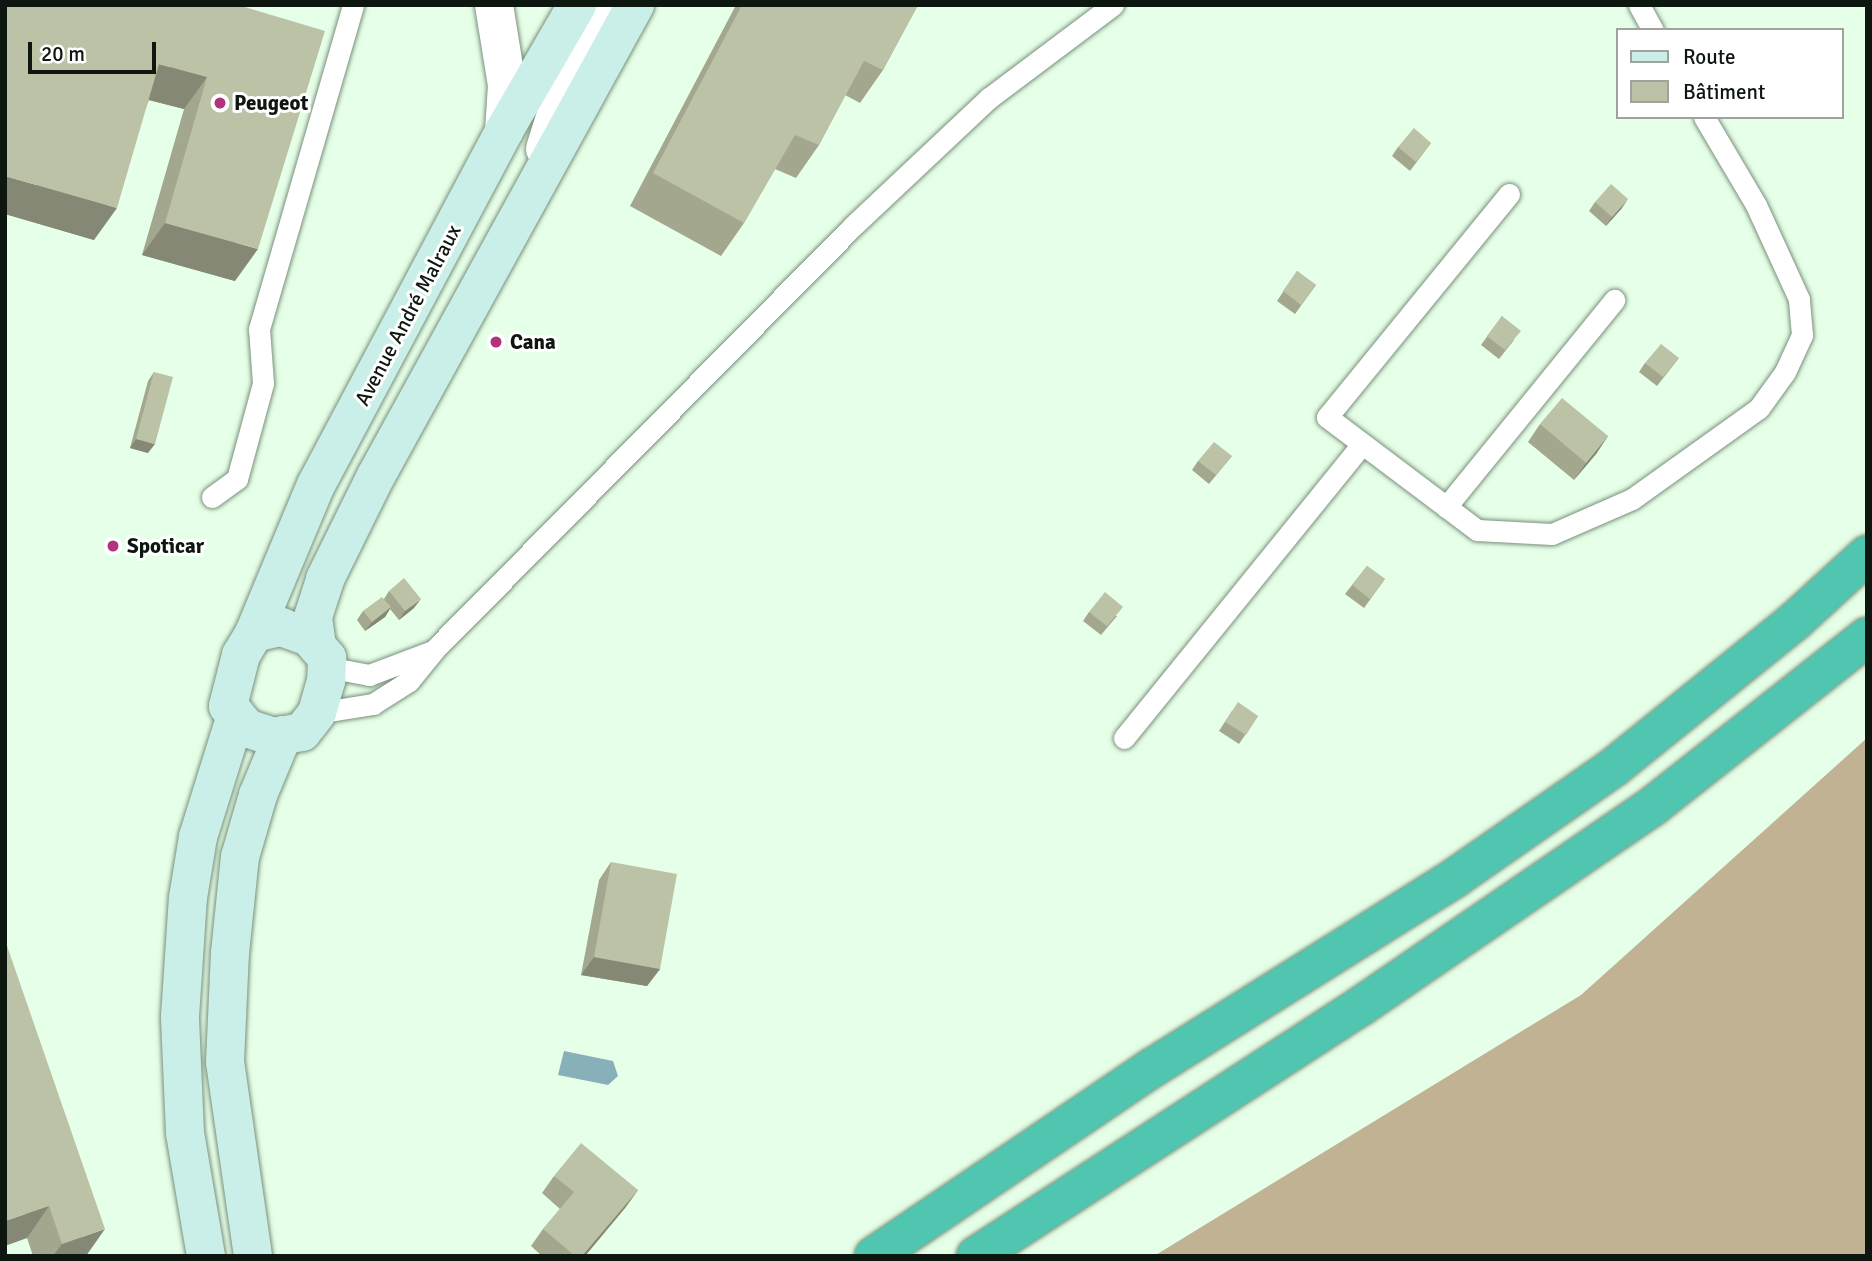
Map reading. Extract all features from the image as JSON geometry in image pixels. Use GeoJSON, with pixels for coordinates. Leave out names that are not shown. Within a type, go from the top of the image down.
{"type":"FeatureCollection","features":[{"type":"Feature","properties":{"kind":"highway"},"geometry":{"type":"LineString","coordinates":[[874,1256],[1153,1068],[1456,877],[1614,767],[1795,621],[1867,555]]}},
{"type":"Feature","properties":{"kind":"highway"},"geometry":{"type":"LineString","coordinates":[[975,1256],[1361,1006],[1653,806],[1867,636]]}},
{"type":"Feature","properties":{"kind":"street"},"geometry":{"type":"LineString","coordinates":[[494,5],[507,85],[504,131]]}},
{"type":"Feature","properties":{"kind":"street","name":"Avenue André Malraux"},"geometry":{"type":"LineString","coordinates":[[254,633],[311,496],[504,131],[577,5]]}},
{"type":"Feature","properties":{"kind":"street"},"geometry":{"type":"LineString","coordinates":[[532,191],[566,82],[609,5]]}},
{"type":"Feature","properties":{"kind":"street"},"geometry":{"type":"LineString","coordinates":[[322,657],[309,637],[281,627],[254,633],[228,706],[247,728],[274,737],[302,732],[317,713],[322,657],[313,617],[325,579],[532,191],[635,5]]}},
{"type":"Feature","properties":{"kind":"street"},"geometry":{"type":"LineString","coordinates":[[206,1256],[185,1133],[180,1017],[188,898],[198,836],[236,715]]}},
{"type":"Feature","properties":{"kind":"street"},"geometry":{"type":"LineString","coordinates":[[253,1256],[225,1062],[230,953],[240,857],[258,795],[283,735]]}},
{"type":"Feature","properties":{"kind":"lane"},"geometry":{"type":"LineString","coordinates":[[212,497],[237,479],[263,383],[259,328],[353,5]]}},
{"type":"Feature","properties":{"kind":"lane"},"geometry":{"type":"LineString","coordinates":[[317,713],[373,704],[409,681],[435,649],[853,226],[989,99],[1114,5]]}},
{"type":"Feature","properties":{"kind":"lane"},"geometry":{"type":"LineString","coordinates":[[1639,5],[1652,28]]}},
{"type":"Feature","properties":{"kind":"lane"},"geometry":{"type":"LineString","coordinates":[[1509,194],[1327,417],[1477,530],[1552,534],[1632,499],[1759,408],[1785,372],[1802,335],[1799,299],[1756,205],[1705,119]]}},
{"type":"Feature","properties":{"kind":"lane"},"geometry":{"type":"LineString","coordinates":[[1446,507],[1614,300]]}},
{"type":"Feature","properties":{"kind":"lane"},"geometry":{"type":"LineString","coordinates":[[1124,738],[1362,444]]}},
{"type":"Feature","properties":{"kind":"lane"},"geometry":{"type":"LineString","coordinates":[[322,657],[369,675],[435,649]]}},
{"type":"Feature","properties":{"kind":"shaded area"},"geometry":{"type":"Polygon","coordinates":[[[1867,738],[1867,1256],[1154,1256],[1581,995],[1867,738]]]}},
{"type":"Feature","properties":{"kind":"water"},"geometry":{"type":"Polygon","coordinates":[[[564,1051],[613,1061],[618,1076],[608,1085],[558,1075],[564,1051]]]}},
{"type":"Feature","properties":{"kind":"building"},"geometry":{"type":"Polygon","coordinates":[[[5,5],[238,5],[325,31],[258,249],[165,223],[207,77],[159,64],[117,208],[5,176],[5,5]]]}},
{"type":"Feature","properties":{"kind":"building"},"geometry":{"type":"Polygon","coordinates":[[[742,5],[918,5],[883,70],[864,61],[819,145],[795,135],[744,223],[653,173],[742,5]]]}},
{"type":"Feature","properties":{"kind":"building"},"geometry":{"type":"Polygon","coordinates":[[[1414,128],[1431,143],[1416,162],[1398,147],[1414,128]]]}},
{"type":"Feature","properties":{"kind":"building"},"geometry":{"type":"Polygon","coordinates":[[[1611,184],[1628,199],[1612,217],[1595,202],[1611,184]]]}},
{"type":"Feature","properties":{"kind":"building"},"geometry":{"type":"Polygon","coordinates":[[[1297,271],[1316,285],[1301,305],[1283,291],[1297,271]]]}},
{"type":"Feature","properties":{"kind":"building"},"geometry":{"type":"Polygon","coordinates":[[[1502,316],[1521,331],[1505,350],[1487,336],[1502,316]]]}},
{"type":"Feature","properties":{"kind":"building"},"geometry":{"type":"Polygon","coordinates":[[[1661,344],[1679,358],[1663,377],[1645,363],[1661,344]]]}},
{"type":"Feature","properties":{"kind":"building"},"geometry":{"type":"Polygon","coordinates":[[[154,372],[173,377],[155,444],[136,439],[154,372]]]}},
{"type":"Feature","properties":{"kind":"building"},"geometry":{"type":"Polygon","coordinates":[[[1562,398],[1608,436],[1586,463],[1540,424],[1562,398]]]}},
{"type":"Feature","properties":{"kind":"building"},"geometry":{"type":"Polygon","coordinates":[[[1214,442],[1232,456],[1216,475],[1198,461],[1214,442]]]}},
{"type":"Feature","properties":{"kind":"building"},"geometry":{"type":"Polygon","coordinates":[[[1367,566],[1385,579],[1370,599],[1352,585],[1367,566]]]}},
{"type":"Feature","properties":{"kind":"building"},"geometry":{"type":"Polygon","coordinates":[[[404,578],[421,599],[405,611],[389,591],[404,578]]]}},
{"type":"Feature","properties":{"kind":"building"},"geometry":{"type":"Polygon","coordinates":[[[1105,592],[1123,607],[1107,626],[1089,612],[1105,592]]]}},
{"type":"Feature","properties":{"kind":"building"},"geometry":{"type":"Polygon","coordinates":[[[382,597],[391,607],[372,622],[363,611],[382,597]]]}},
{"type":"Feature","properties":{"kind":"building"},"geometry":{"type":"Polygon","coordinates":[[[1238,702],[1258,716],[1246,735],[1225,722],[1238,702]]]}},
{"type":"Feature","properties":{"kind":"building"},"geometry":{"type":"Polygon","coordinates":[[[611,862],[677,874],[660,969],[594,957],[611,862]]]}},
{"type":"Feature","properties":{"kind":"building"},"geometry":{"type":"Polygon","coordinates":[[[5,940],[105,1229],[62,1244],[49,1206],[5,1221],[5,940]]]}},
{"type":"Feature","properties":{"kind":"building"},"geometry":{"type":"Polygon","coordinates":[[[581,1143],[638,1190],[582,1256],[575,1256],[543,1229],[574,1192],[554,1176],[581,1143]]]}},
{"type":"Feature","properties":{"kind":"place","name":"Peugeot"},"geometry":{"type":"Point","coordinates":[220,103]}},
{"type":"Feature","properties":{"kind":"place","name":"Cana"},"geometry":{"type":"Point","coordinates":[496,342]}},
{"type":"Feature","properties":{"kind":"place","name":"Spoticar"},"geometry":{"type":"Point","coordinates":[113,546]}}]}
